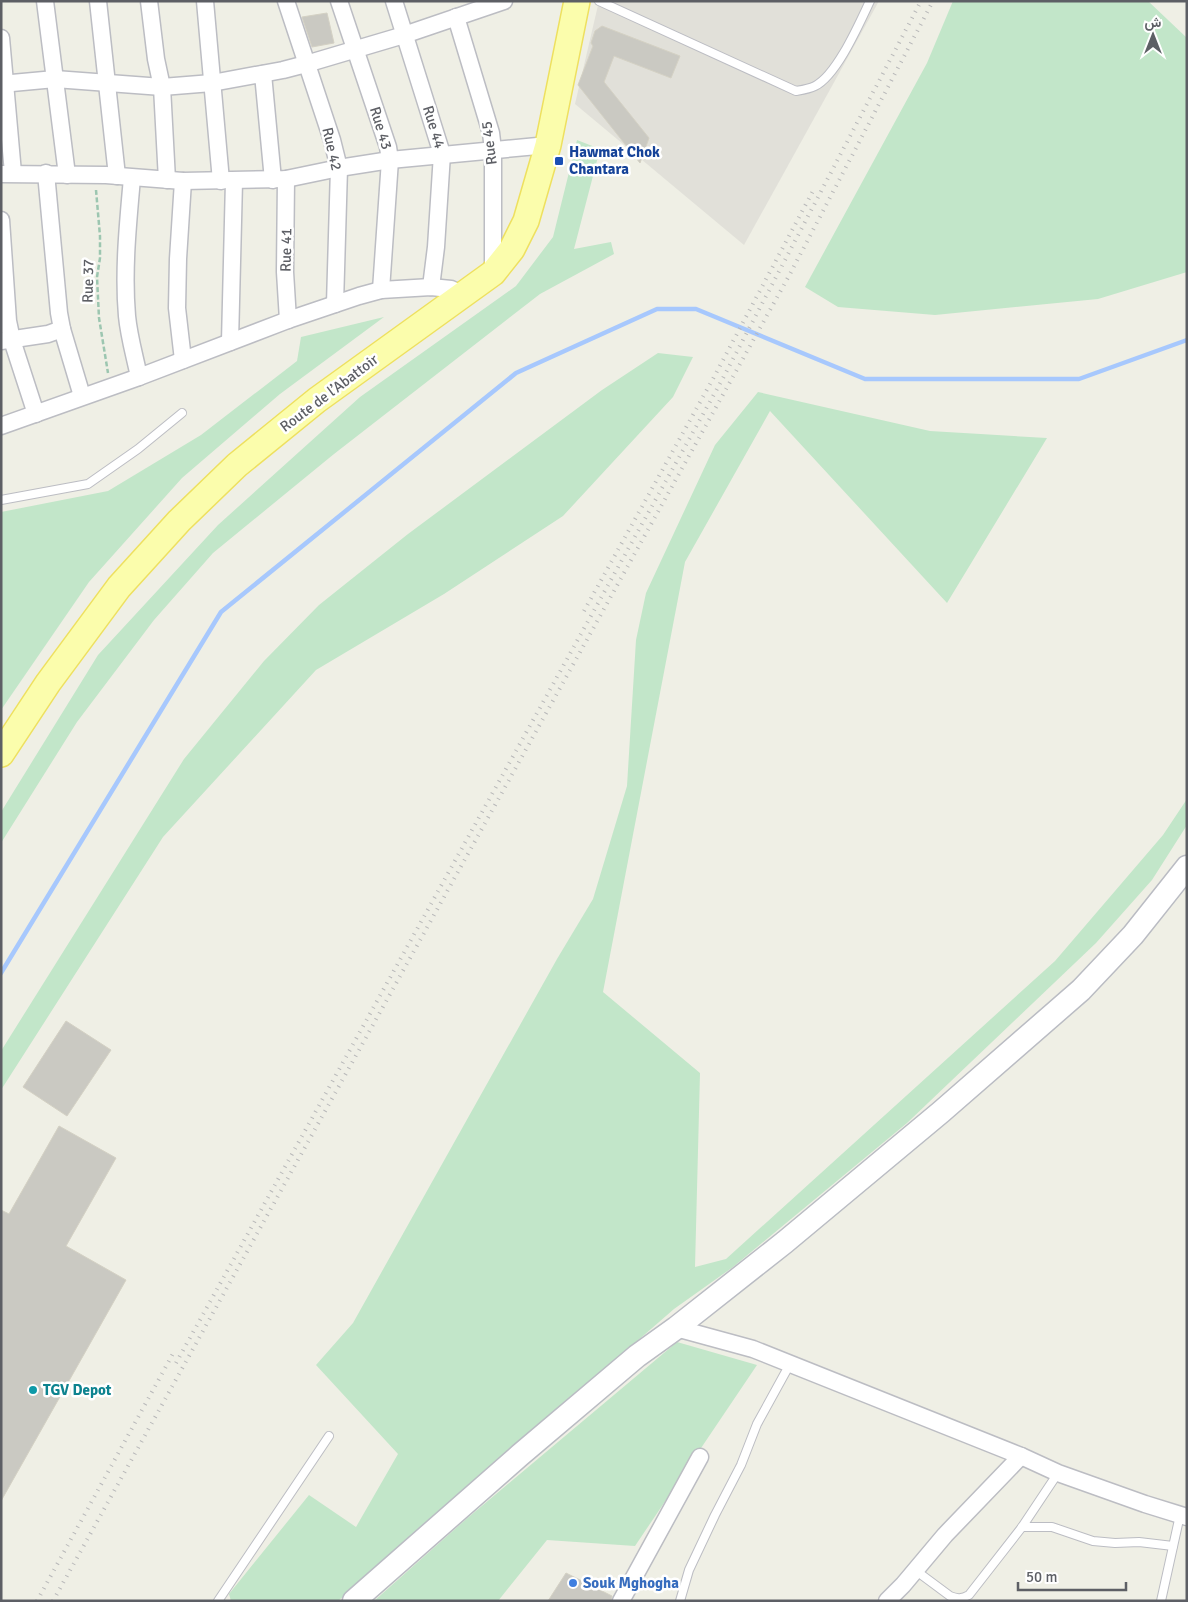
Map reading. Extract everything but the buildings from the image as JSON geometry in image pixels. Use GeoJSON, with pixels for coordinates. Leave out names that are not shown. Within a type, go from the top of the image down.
{"type":"FeatureCollection","features":[{"type":"Feature","properties":{"kind":"main road","name":"Route de l’Abattoir"},"geometry":{"type":"LineString","coordinates":[[1,754],[48,683],[119,587],[179,521],[237,465],[317,400],[493,273],[512,249],[526,221],[548,145],[577,1]]}},
{"type":"Feature","properties":{"kind":"main road"},"geometry":{"type":"LineString","coordinates":[[354,1601],[520,1455],[637,1356],[676,1328],[793,1236],[941,1112],[1080,990],[1133,935],[1187,867]]}},
{"type":"Feature","properties":{"kind":"street"},"geometry":{"type":"LineString","coordinates":[[45,1],[68,175]]}},
{"type":"Feature","properties":{"kind":"street"},"geometry":{"type":"LineString","coordinates":[[98,1],[107,83],[124,177],[127,243],[127,317],[139,377]]}},
{"type":"Feature","properties":{"kind":"street"},"geometry":{"type":"LineString","coordinates":[[149,1],[175,181],[178,259],[177,298],[183,360]]}},
{"type":"Feature","properties":{"kind":"street"},"geometry":{"type":"LineString","coordinates":[[205,1],[212,83],[228,181],[230,342]]}},
{"type":"Feature","properties":{"kind":"street","name":"Rue 42"},"geometry":{"type":"LineString","coordinates":[[286,1],[332,140],[339,168],[335,304]]}},
{"type":"Feature","properties":{"kind":"street","name":"Rue 43"},"geometry":{"type":"LineString","coordinates":[[338,1],[388,147],[390,160],[381,290]]}},
{"type":"Feature","properties":{"kind":"street","name":"Rue 44"},"geometry":{"type":"LineString","coordinates":[[394,1],[442,154],[436,247],[431,287]]}},
{"type":"Feature","properties":{"kind":"street"},"geometry":{"type":"LineString","coordinates":[[3,84],[55,79],[162,87],[212,83],[306,64],[404,35],[504,1]]}},
{"type":"Feature","properties":{"kind":"street","name":"Rue 45"},"geometry":{"type":"LineString","coordinates":[[456,17],[491,133],[493,150],[493,273]]}},
{"type":"Feature","properties":{"kind":"street"},"geometry":{"type":"LineString","coordinates":[[1,38],[7,174],[46,173],[175,181],[280,180],[390,160],[548,145]]}},
{"type":"Feature","properties":{"kind":"street","name":"Rue 41"},"geometry":{"type":"LineString","coordinates":[[263,74],[280,180],[288,320]]}},
{"type":"Feature","properties":{"kind":"street"},"geometry":{"type":"LineString","coordinates":[[46,173],[62,329],[82,396]]}},
{"type":"Feature","properties":{"kind":"street"},"geometry":{"type":"LineString","coordinates":[[1,220],[8,321],[7,340],[36,414]]}},
{"type":"Feature","properties":{"kind":"street"},"geometry":{"type":"LineString","coordinates":[[1,426],[139,377],[288,320],[381,290],[431,287],[451,289],[463,295]]}},
{"type":"Feature","properties":{"kind":"street"},"geometry":{"type":"LineString","coordinates":[[7,340],[48,334],[62,329]]}},
{"type":"Feature","properties":{"kind":"street"},"geometry":{"type":"LineString","coordinates":[[676,1328],[753,1350],[1021,1456],[1058,1473],[1145,1504],[1184,1515]]}},
{"type":"Feature","properties":{"kind":"street"},"geometry":{"type":"LineString","coordinates":[[887,1601],[945,1535],[1021,1456]]}},
{"type":"Feature","properties":{"kind":"street"},"geometry":{"type":"LineString","coordinates":[[620,1601],[700,1457]]}},
{"type":"Feature","properties":{"kind":"lane"},"geometry":{"type":"LineString","coordinates":[[599,1],[796,91],[815,86],[824,79],[840,59],[870,1]]}},
{"type":"Feature","properties":{"kind":"lane"},"geometry":{"type":"LineString","coordinates":[[1,500],[88,484],[138,449],[182,413]]}},
{"type":"Feature","properties":{"kind":"lane"},"geometry":{"type":"LineString","coordinates":[[681,1600],[689,1570],[714,1515],[741,1465],[758,1424],[790,1364]]}},
{"type":"Feature","properties":{"kind":"lane"},"geometry":{"type":"LineString","coordinates":[[218,1601],[329,1436]]}},
{"type":"Feature","properties":{"kind":"lane"},"geometry":{"type":"LineString","coordinates":[[915,1570],[950,1596],[963,1598],[969,1595],[1022,1527],[1058,1473]]}},
{"type":"Feature","properties":{"kind":"lane"},"geometry":{"type":"LineString","coordinates":[[1161,1601],[1173,1546],[1184,1515]]}},
{"type":"Feature","properties":{"kind":"lane"},"geometry":{"type":"LineString","coordinates":[[1022,1527],[1052,1527],[1093,1541],[1115,1543],[1139,1542],[1173,1546]]}},
{"type":"Feature","properties":{"kind":"path","name":"Rue 37"},"geometry":{"type":"LineString","coordinates":[[95,176],[100,236],[100,258],[97,277],[99,318],[102,346],[110,386]]}},
{"type":"Feature","properties":{"kind":"shaded area"},"geometry":{"type":"Polygon","coordinates":[[[599,1],[879,1],[744,245],[575,104],[599,1]]]}},
{"type":"Feature","properties":{"kind":"green space"},"geometry":{"type":"Polygon","coordinates":[[[953,1],[1148,1],[1187,38],[1187,272],[1098,299],[935,315],[838,307],[805,287],[927,63],[953,1]]]}},
{"type":"Feature","properties":{"kind":"green space"},"geometry":{"type":"Polygon","coordinates":[[[577,140],[600,149],[574,249],[611,242],[614,254],[540,294],[334,454],[213,553],[154,620],[77,722],[1,843],[1,812],[98,655],[218,525],[360,397],[516,286],[553,237],[577,140]]]}},
{"type":"Feature","properties":{"kind":"green space"},"geometry":{"type":"Polygon","coordinates":[[[384,317],[280,394],[182,478],[89,582],[1,710],[1,512],[108,491],[201,435],[297,361],[301,337],[384,317]]]}},
{"type":"Feature","properties":{"kind":"green space"},"geometry":{"type":"Polygon","coordinates":[[[658,353],[693,357],[673,397],[563,516],[444,594],[316,670],[163,837],[1,1090],[1,1051],[184,759],[264,661],[319,605],[408,534],[602,390],[658,353]]]}},
{"type":"Feature","properties":{"kind":"green space"},"geometry":{"type":"Polygon","coordinates":[[[758,392],[930,431],[1047,438],[947,603],[770,411],[685,562],[603,992],[700,1073],[695,1267],[726,1259],[1055,961],[1163,835],[1187,799],[1187,825],[1152,880],[1096,943],[907,1123],[733,1267],[674,1309],[338,1601],[231,1601],[229,1594],[309,1495],[356,1527],[398,1454],[316,1365],[353,1323],[557,959],[593,899],[627,786],[636,640],[646,593],[715,445],[758,392]]]}},
{"type":"Feature","properties":{"kind":"green space"},"geometry":{"type":"Polygon","coordinates":[[[677,1342],[757,1365],[635,1546],[547,1540],[498,1601],[374,1601],[464,1521],[677,1342]]]}},
{"type":"Feature","properties":{"kind":"waterway"},"geometry":{"type":"LineString","coordinates":[[1,973],[221,612],[516,373],[657,309],[696,309],[865,379],[1079,379],[1187,340]]}},
{"type":"Feature","properties":{"kind":"railway"},"geometry":{"type":"LineString","coordinates":[[176,1363],[722,380],[921,1]]}},
{"type":"Feature","properties":{"kind":"railway"},"geometry":{"type":"LineString","coordinates":[[53,1601],[790,274],[933,1]]}},
{"type":"Feature","properties":{"kind":"railway"},"geometry":{"type":"LineString","coordinates":[[584,611],[714,377],[814,189]]}},
{"type":"Feature","properties":{"kind":"railway"},"geometry":{"type":"LineString","coordinates":[[37,1601],[175,1350]]}},
{"type":"Feature","properties":{"kind":"place","name":"Hawmat Chok Chantara"},"geometry":{"type":"Point","coordinates":[559,161]}},
{"type":"Feature","properties":{"kind":"place","name":"TGV Depot"},"geometry":{"type":"Point","coordinates":[33,1390]}},
{"type":"Feature","properties":{"kind":"place","name":"Souk Mghogha"},"geometry":{"type":"Point","coordinates":[573,1583]}}]}
